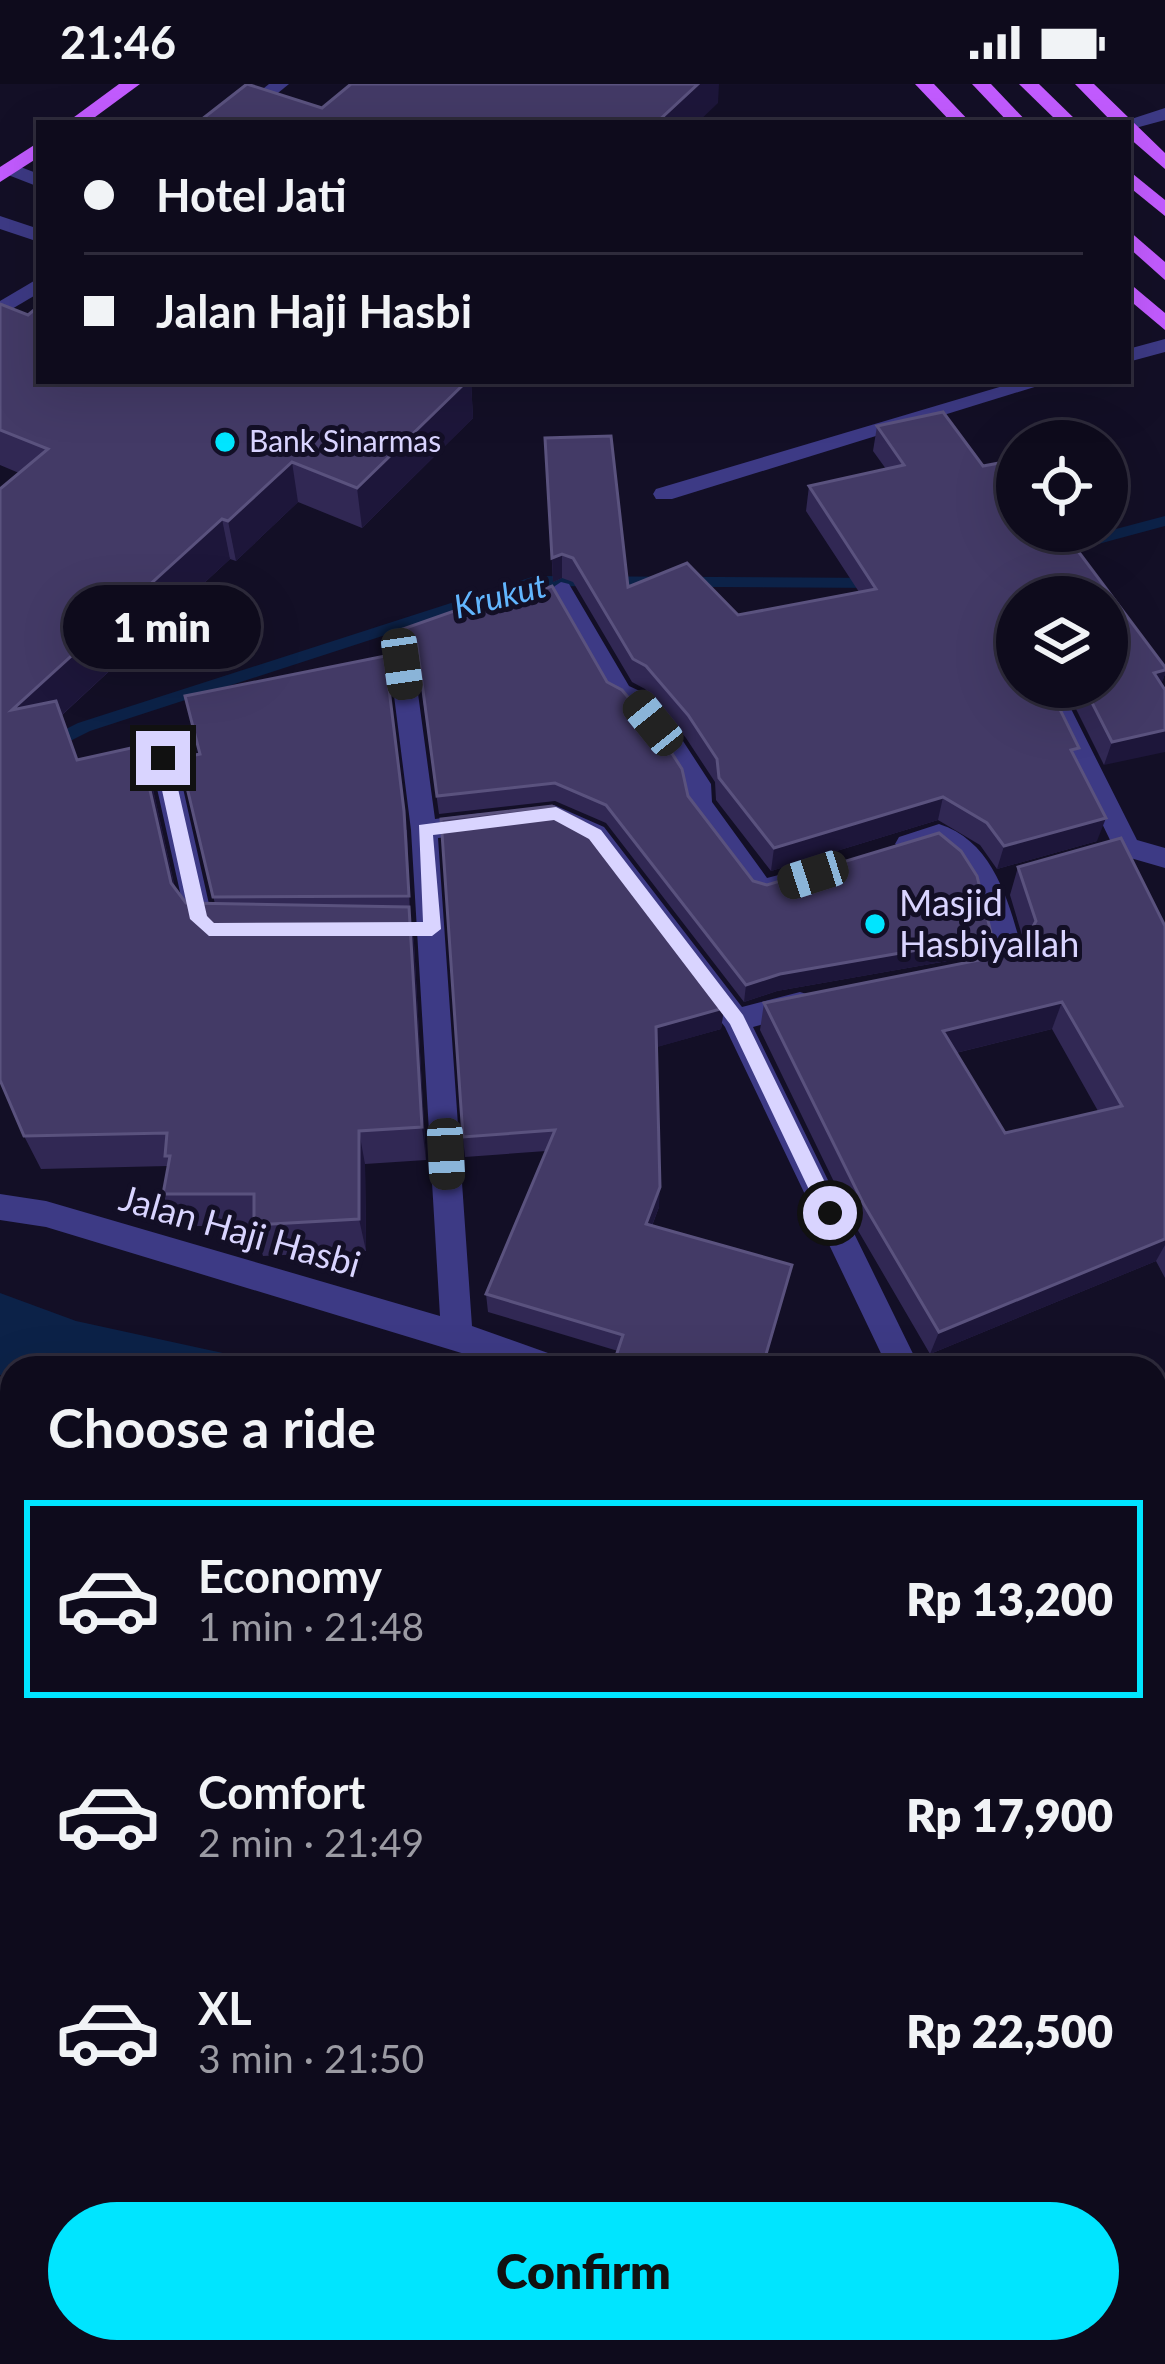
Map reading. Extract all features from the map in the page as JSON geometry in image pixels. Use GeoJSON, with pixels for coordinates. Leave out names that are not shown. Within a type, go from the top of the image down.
{"type":"FeatureCollection","features":[{"type":"Feature","properties":{"kind":"main road"},"geometry":{"type":"LineString","coordinates":[[79,120],[130,84]]}},
{"type":"Feature","properties":{"kind":"main road"},"geometry":{"type":"LineString","coordinates":[[924,84],[959,120]]}},
{"type":"Feature","properties":{"kind":"main road"},"geometry":{"type":"LineString","coordinates":[[981,84],[1015,120]]}},
{"type":"Feature","properties":{"kind":"main road"},"geometry":{"type":"LineString","coordinates":[[1028,84],[1067,120]]}},
{"type":"Feature","properties":{"kind":"main road"},"geometry":{"type":"LineString","coordinates":[[1084,84],[1123,120]]}},
{"type":"Feature","properties":{"kind":"main road"},"geometry":{"type":"LineString","coordinates":[[1131,128],[1165,163]]}},
{"type":"Feature","properties":{"kind":"main road"},"geometry":{"type":"LineString","coordinates":[[5,173],[36,150]]}},
{"type":"Feature","properties":{"kind":"main road"},"geometry":{"type":"LineString","coordinates":[[1131,179],[1165,210]]}},
{"type":"Feature","properties":{"kind":"main road"},"geometry":{"type":"LineString","coordinates":[[1131,239],[1165,274]]}},
{"type":"Feature","properties":{"kind":"main road"},"geometry":{"type":"LineString","coordinates":[[1131,291],[1165,324]]}},
{"type":"Feature","properties":{"kind":"street"},"geometry":{"type":"LineString","coordinates":[[233,120],[280,84]]}},
{"type":"Feature","properties":{"kind":"street"},"geometry":{"type":"LineString","coordinates":[[1131,123],[1165,114]]}},
{"type":"Feature","properties":{"kind":"street"},"geometry":{"type":"LineString","coordinates":[[5,173],[36,180]]}},
{"type":"Feature","properties":{"kind":"street"},"geometry":{"type":"LineString","coordinates":[[0,222],[36,235]]}},
{"type":"Feature","properties":{"kind":"street"},"geometry":{"type":"LineString","coordinates":[[0,310],[36,286]]}},
{"type":"Feature","properties":{"kind":"street"},"geometry":{"type":"LineString","coordinates":[[1131,355],[1165,345]]}},
{"type":"Feature","properties":{"kind":"street"},"geometry":{"type":"LineString","coordinates":[[664,494],[1033,384]]}},
{"type":"Feature","properties":{"kind":"street"},"geometry":{"type":"LineString","coordinates":[[561,590],[620,692],[633,698],[674,747],[698,784],[699,804],[758,885],[771,889],[813,875]]}},
{"type":"Feature","properties":{"kind":"street"},"geometry":{"type":"LineString","coordinates":[[402,664],[424,830],[421,929],[457,1335]]}},
{"type":"Feature","properties":{"kind":"street"},"geometry":{"type":"LineString","coordinates":[[1058,708],[1127,847]]}},
{"type":"Feature","properties":{"kind":"street"},"geometry":{"type":"LineString","coordinates":[[163,758],[199,919],[209,929],[250,932]]}},
{"type":"Feature","properties":{"kind":"street"},"geometry":{"type":"LineString","coordinates":[[424,830],[556,814],[595,834],[736,1020],[898,1356]]}},
{"type":"Feature","properties":{"kind":"street"},"geometry":{"type":"LineString","coordinates":[[876,855],[939,834],[1003,882],[1008,950],[999,968],[955,975]]}},
{"type":"Feature","properties":{"kind":"street"},"geometry":{"type":"LineString","coordinates":[[1059,866],[1127,847],[1165,858]]}},
{"type":"Feature","properties":{"kind":"street"},"geometry":{"type":"LineString","coordinates":[[736,1020],[822,999]]}},
{"type":"Feature","properties":{"kind":"street","name":"Jalan Haji Hasbi"},"geometry":{"type":"LineString","coordinates":[[0,1207],[46,1214],[517,1356]]}},
{"type":"Feature","properties":{"kind":"water"},"geometry":{"type":"Polygon","coordinates":[[[0,1293],[76,1321],[236,1356],[0,1356],[0,1293]]]}},
{"type":"Feature","properties":{"kind":"building"},"geometry":{"type":"Polygon","coordinates":[[[247,84],[322,108],[351,84],[698,84],[659,120],[201,120],[247,84]]]}},
{"type":"Feature","properties":{"kind":"building"},"geometry":{"type":"Polygon","coordinates":[[[0,304],[28,315],[36,308],[36,384],[464,384],[357,488],[292,462],[228,521],[222,519],[12,710],[56,701],[77,760],[140,746],[171,883],[186,903],[409,907],[422,1127],[359,1131],[359,1219],[254,1225],[254,1194],[163,1194],[170,1156],[165,1156],[167,1133],[24,1136],[0,1080],[0,489],[48,449],[0,430],[0,304]]]}},
{"type":"Feature","properties":{"kind":"building"},"geometry":{"type":"Polygon","coordinates":[[[943,412],[983,466],[996,464],[996,552],[1079,552],[1097,576],[996,576],[996,708],[1059,708],[1079,748],[1071,750],[1106,818],[1004,846],[987,823],[943,797],[774,848],[719,778],[717,759],[688,715],[646,666],[633,659],[573,558],[562,554],[552,558],[545,438],[611,436],[628,587],[687,563],[738,615],[876,589],[809,486],[904,465],[877,426],[943,412]]]}},
{"type":"Feature","properties":{"kind":"building"},"geometry":{"type":"Polygon","coordinates":[[[552,586],[607,682],[622,690],[662,738],[682,769],[688,796],[753,881],[767,885],[939,833],[961,851],[977,876],[992,937],[780,974],[746,985],[606,805],[555,783],[437,796],[417,645],[400,630],[454,611],[460,619],[552,586]]]}},
{"type":"Feature","properties":{"kind":"building"},"geometry":{"type":"Polygon","coordinates":[[[1128,618],[1165,667],[1154,673],[1165,690],[1165,730],[1112,742],[1095,708],[1128,708],[1128,618]]]}},
{"type":"Feature","properties":{"kind":"building"},"geometry":{"type":"Polygon","coordinates":[[[385,656],[409,896],[213,897],[180,758],[200,754],[185,696],[385,656]]]}},
{"type":"Feature","properties":{"kind":"building"},"geometry":{"type":"Polygon","coordinates":[[[552,806],[583,822],[724,1008],[656,1027],[660,1187],[646,1224],[792,1265],[765,1356],[616,1356],[623,1335],[486,1294],[555,1130],[463,1137],[441,819],[552,806]]]}},
{"type":"Feature","properties":{"kind":"building"},"geometry":{"type":"Polygon","coordinates":[[[1121,838],[1165,926],[1165,1239],[939,1332],[863,1203],[764,1003],[1019,952],[1036,921],[1018,867],[1121,838]],[[1062,1002],[943,1031],[1005,1133],[1122,1106],[1062,1002]]]}},
{"type":"Feature","properties":{"kind":"waterway","name":"Krukut"},"geometry":{"type":"LineString","coordinates":[[1128,531],[1165,521]]}},
{"type":"Feature","properties":{"kind":"waterway","name":"Krukut"},"geometry":{"type":"LineString","coordinates":[[0,770],[84,727],[535,581],[879,583]]}},
{"type":"Feature","properties":{"kind":"place","name":"Bank Sinarmas"},"geometry":{"type":"Point","coordinates":[225,442]}},
{"type":"Feature","properties":{"kind":"place","name":"Masjid Hasbiyallah"},"geometry":{"type":"Point","coordinates":[875,924]}},
{"type":"Feature","properties":{"kind":"route"},"geometry":{"type":"LineString","coordinates":[[163,758],[199,919],[209,929],[432,929],[424,830],[556,814],[595,834],[736,1020],[830,1213]]}}]}
